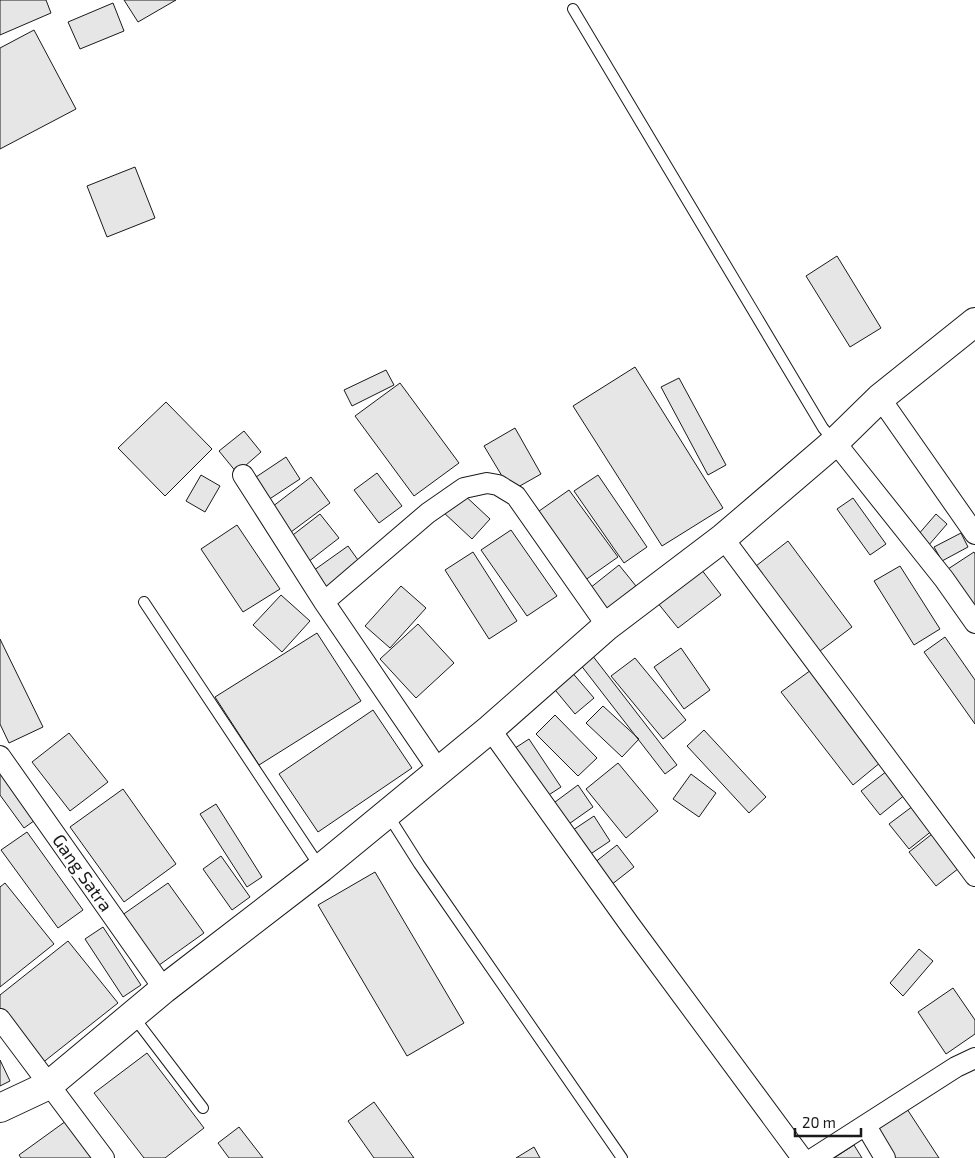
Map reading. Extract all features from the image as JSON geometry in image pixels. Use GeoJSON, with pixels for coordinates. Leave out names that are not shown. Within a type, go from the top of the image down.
{"type":"FeatureCollection","features":[{"type":"Feature","properties":{"kind":"main road"},"geometry":{"type":"LineString","coordinates":[[0,1108],[49,1085],[164,989],[321,868],[490,729],[607,626],[723,538],[835,442],[880,398],[975,322]]}},
{"type":"Feature","properties":{"kind":"street"},"geometry":{"type":"LineString","coordinates":[[880,398],[975,534]]}},
{"type":"Feature","properties":{"kind":"street"},"geometry":{"type":"LineString","coordinates":[[835,442],[944,579],[975,623]]}},
{"type":"Feature","properties":{"kind":"street"},"geometry":{"type":"LineString","coordinates":[[243,474],[324,602],[439,771]]}},
{"type":"Feature","properties":{"kind":"street"},"geometry":{"type":"LineString","coordinates":[[324,602],[428,513],[464,488],[487,484],[498,485],[516,496],[607,626]]}},
{"type":"Feature","properties":{"kind":"street"},"geometry":{"type":"LineString","coordinates":[[723,538],[975,876]]}},
{"type":"Feature","properties":{"kind":"street"},"geometry":{"type":"LineString","coordinates":[[490,729],[630,925],[802,1158]]}},
{"type":"Feature","properties":{"kind":"street","name":"Gang Satra"},"geometry":{"type":"LineString","coordinates":[[0,756],[164,989]]}},
{"type":"Feature","properties":{"kind":"street"},"geometry":{"type":"LineString","coordinates":[[0,1019],[104,1158]]}},
{"type":"Feature","properties":{"kind":"street"},"geometry":{"type":"LineString","coordinates":[[814,1158],[956,1067],[975,1058]]}},
{"type":"Feature","properties":{"kind":"street"},"geometry":{"type":"LineString","coordinates":[[866,1126],[885,1158]]}},
{"type":"Feature","properties":{"kind":"lane"},"geometry":{"type":"LineString","coordinates":[[573,9],[824,428],[835,442]]}},
{"type":"Feature","properties":{"kind":"lane"},"geometry":{"type":"LineString","coordinates":[[144,602],[321,868]]}},
{"type":"Feature","properties":{"kind":"lane"},"geometry":{"type":"LineString","coordinates":[[387,814],[419,864],[622,1158]]}},
{"type":"Feature","properties":{"kind":"lane"},"geometry":{"type":"LineString","coordinates":[[132,1015],[203,1108]]}},
{"type":"Feature","properties":{"kind":"building"},"geometry":{"type":"Polygon","coordinates":[[[0,0],[46,0],[51,13],[0,35],[0,0]]]}},
{"type":"Feature","properties":{"kind":"building"},"geometry":{"type":"Polygon","coordinates":[[[124,0],[176,0],[138,22],[124,0]]]}},
{"type":"Feature","properties":{"kind":"building"},"geometry":{"type":"Polygon","coordinates":[[[113,3],[124,31],[80,49],[68,22],[113,3]]]}},
{"type":"Feature","properties":{"kind":"building"},"geometry":{"type":"Polygon","coordinates":[[[34,30],[76,109],[0,149],[0,48],[34,30]]]}},
{"type":"Feature","properties":{"kind":"building"},"geometry":{"type":"Polygon","coordinates":[[[135,167],[155,218],[107,237],[87,186],[135,167]]]}},
{"type":"Feature","properties":{"kind":"building"},"geometry":{"type":"Polygon","coordinates":[[[837,256],[881,328],[850,347],[806,276],[837,256]]]}},
{"type":"Feature","properties":{"kind":"building"},"geometry":{"type":"Polygon","coordinates":[[[635,367],[723,508],[662,546],[573,406],[635,367]]]}},
{"type":"Feature","properties":{"kind":"building"},"geometry":{"type":"Polygon","coordinates":[[[386,370],[394,385],[352,406],[344,390],[386,370]]]}},
{"type":"Feature","properties":{"kind":"building"},"geometry":{"type":"Polygon","coordinates":[[[679,378],[726,465],[708,475],[661,387],[679,378]]]}},
{"type":"Feature","properties":{"kind":"building"},"geometry":{"type":"Polygon","coordinates":[[[400,383],[459,463],[414,496],[355,416],[400,383]]]}},
{"type":"Feature","properties":{"kind":"building"},"geometry":{"type":"Polygon","coordinates":[[[166,402],[212,449],[165,496],[118,448],[166,402]]]}},
{"type":"Feature","properties":{"kind":"building"},"geometry":{"type":"Polygon","coordinates":[[[515,428],[541,474],[511,491],[484,446],[515,428]]]}},
{"type":"Feature","properties":{"kind":"building"},"geometry":{"type":"Polygon","coordinates":[[[244,431],[261,452],[237,473],[219,451],[244,431]]]}},
{"type":"Feature","properties":{"kind":"building"},"geometry":{"type":"Polygon","coordinates":[[[286,457],[300,479],[268,500],[253,479],[286,457]]]}},
{"type":"Feature","properties":{"kind":"building"},"geometry":{"type":"Polygon","coordinates":[[[377,473],[402,506],[379,523],[354,490],[377,473]]]}},
{"type":"Feature","properties":{"kind":"building"},"geometry":{"type":"Polygon","coordinates":[[[201,475],[220,486],[205,512],[186,501],[201,475]]]}},
{"type":"Feature","properties":{"kind":"building"},"geometry":{"type":"Polygon","coordinates":[[[598,475],[647,547],[624,563],[574,491],[598,475]]]}},
{"type":"Feature","properties":{"kind":"building"},"geometry":{"type":"Polygon","coordinates":[[[311,477],[330,503],[291,532],[272,507],[311,477]]]}},
{"type":"Feature","properties":{"kind":"building"},"geometry":{"type":"Polygon","coordinates":[[[569,490],[618,557],[581,583],[532,516],[569,490]]]}},
{"type":"Feature","properties":{"kind":"building"},"geometry":{"type":"Polygon","coordinates":[[[460,491],[490,519],[472,539],[442,511],[460,491]]]}},
{"type":"Feature","properties":{"kind":"building"},"geometry":{"type":"Polygon","coordinates":[[[853,498],[886,544],[870,555],[837,509],[853,498]]]}},
{"type":"Feature","properties":{"kind":"building"},"geometry":{"type":"Polygon","coordinates":[[[320,514],[339,538],[308,562],[289,538],[320,514]]]}},
{"type":"Feature","properties":{"kind":"building"},"geometry":{"type":"Polygon","coordinates":[[[936,514],[947,524],[928,546],[917,536],[936,514]]]}},
{"type":"Feature","properties":{"kind":"building"},"geometry":{"type":"Polygon","coordinates":[[[237,525],[280,589],[243,612],[201,549],[237,525]]]}},
{"type":"Feature","properties":{"kind":"building"},"geometry":{"type":"Polygon","coordinates":[[[511,530],[557,596],[527,616],[481,550],[511,530]]]}},
{"type":"Feature","properties":{"kind":"building"},"geometry":{"type":"Polygon","coordinates":[[[961,533],[968,547],[942,561],[934,547],[961,533]]]}},
{"type":"Feature","properties":{"kind":"building"},"geometry":{"type":"Polygon","coordinates":[[[788,541],[852,627],[820,651],[756,566],[788,541]]]}},
{"type":"Feature","properties":{"kind":"building"},"geometry":{"type":"Polygon","coordinates":[[[348,546],[363,567],[325,594],[310,573],[348,546]]]}},
{"type":"Feature","properties":{"kind":"building"},"geometry":{"type":"Polygon","coordinates":[[[473,552],[517,621],[489,639],[445,570],[473,552]]]}},
{"type":"Feature","properties":{"kind":"building"},"geometry":{"type":"Polygon","coordinates":[[[974,552],[975,554],[975,610],[948,569],[974,552]]]}},
{"type":"Feature","properties":{"kind":"building"},"geometry":{"type":"Polygon","coordinates":[[[619,565],[636,586],[602,613],[585,592],[619,565]]]}},
{"type":"Feature","properties":{"kind":"building"},"geometry":{"type":"Polygon","coordinates":[[[900,566],[940,629],[914,645],[874,581],[900,566]]]}},
{"type":"Feature","properties":{"kind":"building"},"geometry":{"type":"Polygon","coordinates":[[[701,569],[721,595],[678,628],[657,602],[701,569]]]}},
{"type":"Feature","properties":{"kind":"building"},"geometry":{"type":"Polygon","coordinates":[[[401,586],[426,608],[390,648],[365,626],[401,586]]]}},
{"type":"Feature","properties":{"kind":"building"},"geometry":{"type":"Polygon","coordinates":[[[281,595],[310,621],[282,652],[253,625],[281,595]]]}},
{"type":"Feature","properties":{"kind":"building"},"geometry":{"type":"Polygon","coordinates":[[[418,624],[454,663],[416,698],[380,659],[418,624]]]}},
{"type":"Feature","properties":{"kind":"building"},"geometry":{"type":"Polygon","coordinates":[[[317,633],[361,701],[259,765],[215,697],[317,633]]]}},
{"type":"Feature","properties":{"kind":"building"},"geometry":{"type":"Polygon","coordinates":[[[945,637],[975,680],[975,724],[924,652],[945,637]]]}},
{"type":"Feature","properties":{"kind":"building"},"geometry":{"type":"Polygon","coordinates":[[[0,639],[43,727],[9,743],[0,724],[0,639]]]}},
{"type":"Feature","properties":{"kind":"building"},"geometry":{"type":"Polygon","coordinates":[[[681,648],[710,690],[684,709],[654,667],[681,648]]]}},
{"type":"Feature","properties":{"kind":"building"},"geometry":{"type":"Polygon","coordinates":[[[592,655],[677,765],[665,774],[580,664],[592,655]]]}},
{"type":"Feature","properties":{"kind":"building"},"geometry":{"type":"Polygon","coordinates":[[[635,658],[686,720],[663,739],[611,676],[635,658]]]}},
{"type":"Feature","properties":{"kind":"building"},"geometry":{"type":"Polygon","coordinates":[[[570,670],[594,698],[575,714],[551,685],[570,670]]]}},
{"type":"Feature","properties":{"kind":"building"},"geometry":{"type":"Polygon","coordinates":[[[811,670],[881,762],[853,785],[781,692],[811,670]]]}},
{"type":"Feature","properties":{"kind":"building"},"geometry":{"type":"Polygon","coordinates":[[[603,706],[639,739],[622,757],[586,723],[603,706]]]}},
{"type":"Feature","properties":{"kind":"building"},"geometry":{"type":"Polygon","coordinates":[[[373,710],[412,768],[318,832],[279,774],[373,710]]]}},
{"type":"Feature","properties":{"kind":"building"},"geometry":{"type":"Polygon","coordinates":[[[555,715],[597,758],[578,776],[536,734],[555,715]]]}},
{"type":"Feature","properties":{"kind":"building"},"geometry":{"type":"Polygon","coordinates":[[[704,730],[766,797],[749,813],[687,746],[704,730]]]}},
{"type":"Feature","properties":{"kind":"building"},"geometry":{"type":"Polygon","coordinates":[[[69,733],[108,782],[70,811],[32,762],[69,733]]]}},
{"type":"Feature","properties":{"kind":"building"},"geometry":{"type":"Polygon","coordinates":[[[529,739],[561,787],[544,798],[512,750],[529,739]]]}},
{"type":"Feature","properties":{"kind":"building"},"geometry":{"type":"Polygon","coordinates":[[[618,763],[658,811],[626,838],[586,789],[618,763]]]}},
{"type":"Feature","properties":{"kind":"building"},"geometry":{"type":"Polygon","coordinates":[[[887,771],[906,794],[880,815],[861,791],[887,771]]]}},
{"type":"Feature","properties":{"kind":"building"},"geometry":{"type":"Polygon","coordinates":[[[0,772],[38,818],[24,828],[0,795],[0,772]]]}},
{"type":"Feature","properties":{"kind":"building"},"geometry":{"type":"Polygon","coordinates":[[[691,774],[716,793],[699,817],[673,799],[691,774]]]}},
{"type":"Feature","properties":{"kind":"building"},"geometry":{"type":"Polygon","coordinates":[[[578,785],[593,807],[566,826],[551,805],[578,785]]]}},
{"type":"Feature","properties":{"kind":"building"},"geometry":{"type":"Polygon","coordinates":[[[123,789],[176,864],[124,902],[70,827],[123,789]]]}},
{"type":"Feature","properties":{"kind":"building"},"geometry":{"type":"Polygon","coordinates":[[[216,804],[262,877],[247,887],[200,814],[216,804]]]}},
{"type":"Feature","properties":{"kind":"building"},"geometry":{"type":"Polygon","coordinates":[[[913,806],[933,830],[909,849],[889,824],[913,806]]]}},
{"type":"Feature","properties":{"kind":"building"},"geometry":{"type":"Polygon","coordinates":[[[594,816],[610,841],[586,857],[570,832],[594,816]]]}},
{"type":"Feature","properties":{"kind":"building"},"geometry":{"type":"Polygon","coordinates":[[[936,831],[963,865],[936,886],[909,852],[936,831]]]}},
{"type":"Feature","properties":{"kind":"building"},"geometry":{"type":"Polygon","coordinates":[[[27,832],[83,910],[58,928],[1,850],[27,832]]]}},
{"type":"Feature","properties":{"kind":"building"},"geometry":{"type":"Polygon","coordinates":[[[617,845],[634,867],[611,885],[594,863],[617,845]]]}},
{"type":"Feature","properties":{"kind":"building"},"geometry":{"type":"Polygon","coordinates":[[[221,856],[250,897],[232,910],[203,869],[221,856]]]}},
{"type":"Feature","properties":{"kind":"building"},"geometry":{"type":"Polygon","coordinates":[[[375,872],[464,1023],[407,1056],[318,905],[375,872]]]}},
{"type":"Feature","properties":{"kind":"building"},"geometry":{"type":"Polygon","coordinates":[[[5,883],[54,944],[0,987],[0,887],[5,883]]]}},
{"type":"Feature","properties":{"kind":"building"},"geometry":{"type":"Polygon","coordinates":[[[168,883],[204,933],[155,968],[118,918],[168,883]]]}},
{"type":"Feature","properties":{"kind":"building"},"geometry":{"type":"Polygon","coordinates":[[[103,927],[141,985],[123,997],[85,939],[103,927]]]}},
{"type":"Feature","properties":{"kind":"building"},"geometry":{"type":"Polygon","coordinates":[[[68,941],[118,1003],[41,1064],[0,1012],[0,995],[68,941]]]}},
{"type":"Feature","properties":{"kind":"building"},"geometry":{"type":"Polygon","coordinates":[[[919,949],[933,961],[903,996],[890,983],[919,949]]]}},
{"type":"Feature","properties":{"kind":"building"},"geometry":{"type":"Polygon","coordinates":[[[953,988],[975,1020],[975,1034],[946,1054],[918,1012],[953,988]]]}},
{"type":"Feature","properties":{"kind":"building"},"geometry":{"type":"Polygon","coordinates":[[[147,1053],[204,1128],[165,1158],[144,1158],[94,1093],[147,1053]]]}},
{"type":"Feature","properties":{"kind":"building"},"geometry":{"type":"Polygon","coordinates":[[[0,1060],[10,1081],[0,1086],[0,1060]]]}},
{"type":"Feature","properties":{"kind":"building"},"geometry":{"type":"Polygon","coordinates":[[[374,1102],[414,1158],[374,1158],[348,1121],[374,1102]]]}},
{"type":"Feature","properties":{"kind":"building"},"geometry":{"type":"Polygon","coordinates":[[[907,1109],[939,1158],[893,1158],[874,1129],[907,1109]]]}},
{"type":"Feature","properties":{"kind":"building"},"geometry":{"type":"Polygon","coordinates":[[[66,1121],[94,1158],[21,1158],[19,1155],[66,1121]]]}},
{"type":"Feature","properties":{"kind":"building"},"geometry":{"type":"Polygon","coordinates":[[[239,1127],[263,1158],[229,1158],[218,1143],[239,1127]]]}},
{"type":"Feature","properties":{"kind":"building"},"geometry":{"type":"Polygon","coordinates":[[[854,1145],[862,1158],[834,1158],[854,1145]]]}},
{"type":"Feature","properties":{"kind":"building"},"geometry":{"type":"Polygon","coordinates":[[[534,1147],[540,1158],[516,1158],[534,1147]]]}}]}
